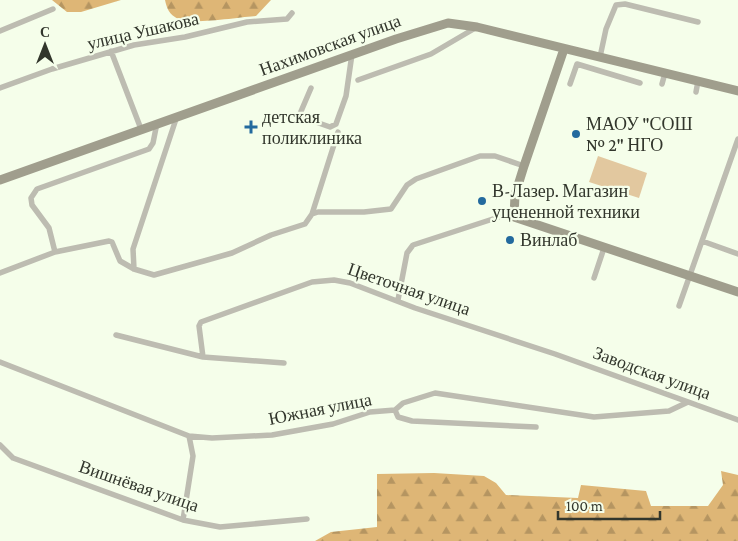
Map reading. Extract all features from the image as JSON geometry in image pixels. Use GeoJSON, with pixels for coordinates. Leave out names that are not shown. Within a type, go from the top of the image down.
{"type":"FeatureCollection","features":[{"type":"Feature","properties":{"kind":"main road","name":"Нахимовская улица"},"geometry":{"type":"LineString","coordinates":[[0,180],[438,25],[455,23],[478,27],[738,90]]}},
{"type":"Feature","properties":{"kind":"main road"},"geometry":{"type":"LineString","coordinates":[[564,49],[515,195],[514,217],[738,292]]}},
{"type":"Feature","properties":{"kind":"street"},"geometry":{"type":"LineString","coordinates":[[600,57],[606,28],[616,5],[625,4],[698,22]]}},
{"type":"Feature","properties":{"kind":"street"},"geometry":{"type":"LineString","coordinates":[[0,31],[52,9]]}},
{"type":"Feature","properties":{"kind":"street","name":"улица Ушакова"},"geometry":{"type":"LineString","coordinates":[[0,88],[134,45],[185,37],[246,22],[287,19],[292,13]]}},
{"type":"Feature","properties":{"kind":"street"},"geometry":{"type":"LineString","coordinates":[[358,80],[430,54],[478,27]]}},
{"type":"Feature","properties":{"kind":"street"},"geometry":{"type":"LineString","coordinates":[[111,51],[141,129]]}},
{"type":"Feature","properties":{"kind":"street"},"geometry":{"type":"LineString","coordinates":[[311,88],[300,116],[330,126],[336,124],[347,91],[352,54]]}},
{"type":"Feature","properties":{"kind":"street"},"geometry":{"type":"LineString","coordinates":[[570,84],[577,64],[640,83]]}},
{"type":"Feature","properties":{"kind":"street"},"geometry":{"type":"LineString","coordinates":[[662,84],[665,72]]}},
{"type":"Feature","properties":{"kind":"street"},"geometry":{"type":"LineString","coordinates":[[696,92],[698,80]]}},
{"type":"Feature","properties":{"kind":"street"},"geometry":{"type":"LineString","coordinates":[[134,269],[133,250],[177,116]]}},
{"type":"Feature","properties":{"kind":"street"},"geometry":{"type":"LineString","coordinates":[[55,252],[49,228],[32,205],[34,193],[38,189],[149,149],[153,143],[157,123]]}},
{"type":"Feature","properties":{"kind":"street"},"geometry":{"type":"LineString","coordinates":[[0,274],[55,252],[108,241],[112,242],[120,260],[134,269],[154,275],[232,253],[270,236],[305,224],[312,214],[338,132]]}},
{"type":"Feature","properties":{"kind":"street"},"geometry":{"type":"LineString","coordinates":[[679,306],[738,139]]}},
{"type":"Feature","properties":{"kind":"street"},"geometry":{"type":"LineString","coordinates":[[312,214],[318,212],[364,212],[391,209],[407,185],[416,178],[480,156],[495,156],[524,166]]}},
{"type":"Feature","properties":{"kind":"street"},"geometry":{"type":"LineString","coordinates":[[398,300],[407,253],[413,245],[499,217],[514,217]]}},
{"type":"Feature","properties":{"kind":"street"},"geometry":{"type":"LineString","coordinates":[[702,241],[738,254]]}},
{"type":"Feature","properties":{"kind":"street"},"geometry":{"type":"LineString","coordinates":[[594,278],[604,248]]}},
{"type":"Feature","properties":{"kind":"street","name":"Цветочная улица"},"geometry":{"type":"LineString","coordinates":[[203,357],[199,326],[201,322],[312,282],[334,280],[350,283],[555,354]]}},
{"type":"Feature","properties":{"kind":"street"},"geometry":{"type":"LineString","coordinates":[[116,334],[203,357],[284,363]]}},
{"type":"Feature","properties":{"kind":"street","name":"Заводская улица"},"geometry":{"type":"LineString","coordinates":[[555,354],[738,420]]}},
{"type":"Feature","properties":{"kind":"street","name":"Южная улица"},"geometry":{"type":"LineString","coordinates":[[0,362],[189,436],[221,438],[272,435],[333,424],[370,412],[394,410],[398,417],[412,421],[536,427]]}},
{"type":"Feature","properties":{"kind":"street"},"geometry":{"type":"LineString","coordinates":[[394,410],[403,403],[435,394],[594,417],[669,411],[688,402]]}},
{"type":"Feature","properties":{"kind":"street"},"geometry":{"type":"LineString","coordinates":[[184,520],[192,456],[189,436]]}},
{"type":"Feature","properties":{"kind":"street","name":"Вишнёвая улица"},"geometry":{"type":"LineString","coordinates":[[0,445],[13,458],[184,520],[220,527],[307,519]]}},
{"type":"Feature","properties":{"kind":"green space"},"geometry":{"type":"Polygon","coordinates":[[[52,0],[121,0],[81,12],[67,12],[52,0]]]}},
{"type":"Feature","properties":{"kind":"green space"},"geometry":{"type":"Polygon","coordinates":[[[165,0],[271,0],[256,16],[184,21],[172,15],[165,0]]]}},
{"type":"Feature","properties":{"kind":"green space"},"geometry":{"type":"Polygon","coordinates":[[[721,471],[738,475],[738,541],[315,541],[331,532],[377,527],[377,474],[434,473],[484,476],[496,483],[506,495],[578,498],[581,485],[646,491],[651,506],[708,506],[723,485],[721,471]]]}},
{"type":"Feature","properties":{"kind":"shaded area"},"geometry":{"type":"Polygon","coordinates":[[[598,156],[647,173],[639,198],[589,182],[598,156]]]}},
{"type":"Feature","properties":{"kind":"place","name":"детская поликлиника"},"geometry":{"type":"Point","coordinates":[251,127]}},
{"type":"Feature","properties":{"kind":"place","name":"МАОУ \"СОШ № 2\" НГО"},"geometry":{"type":"Point","coordinates":[576,134]}},
{"type":"Feature","properties":{"kind":"place","name":"В-Лазер. Магазин уцененной техники"},"geometry":{"type":"Point","coordinates":[482,201]}},
{"type":"Feature","properties":{"kind":"place","name":"Винлаб"},"geometry":{"type":"Point","coordinates":[510,240]}}]}
